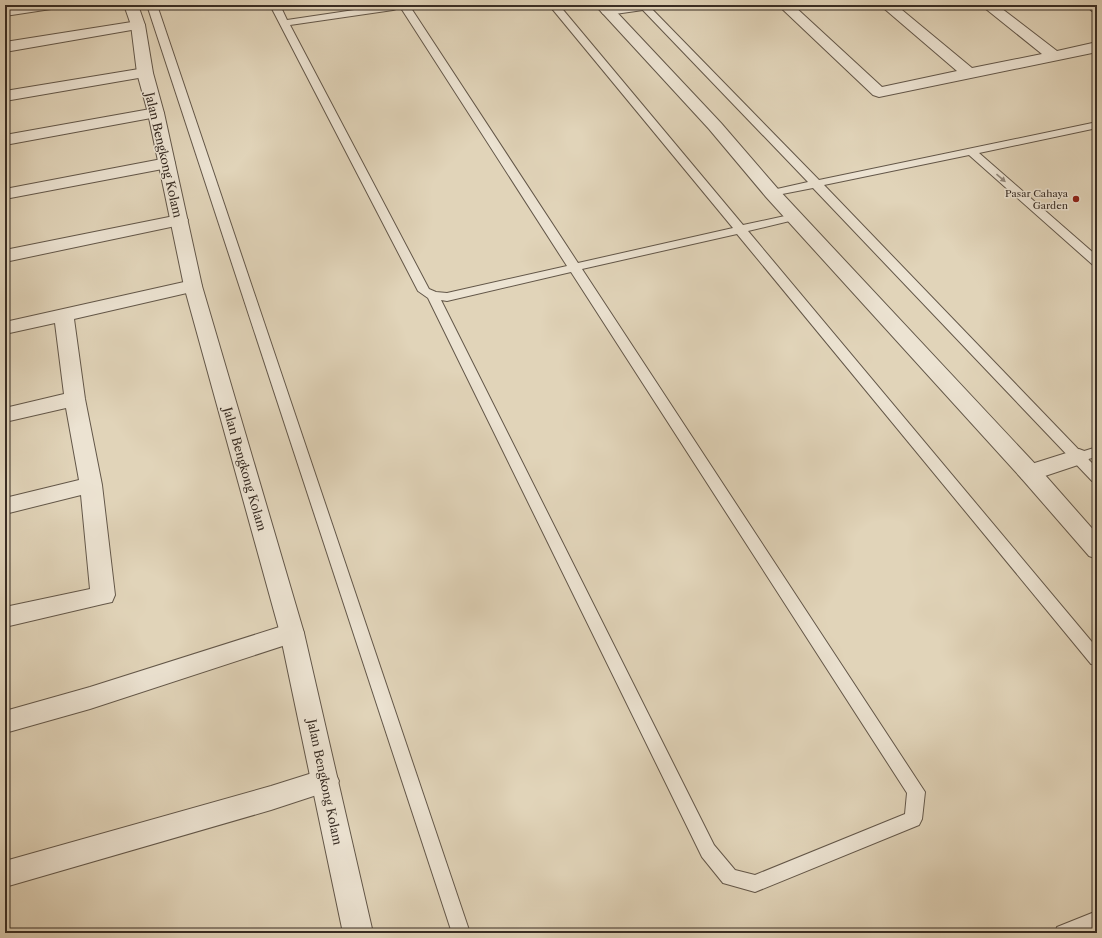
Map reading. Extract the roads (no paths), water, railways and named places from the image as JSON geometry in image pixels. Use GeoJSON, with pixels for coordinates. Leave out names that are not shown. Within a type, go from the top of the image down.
{"type":"FeatureCollection","features":[{"type":"Feature","properties":{"kind":"street"},"geometry":{"type":"LineString","coordinates":[[5,12],[51,5]]}},
{"type":"Feature","properties":{"kind":"street"},"geometry":{"type":"LineString","coordinates":[[605,8],[645,5]]}},
{"type":"Feature","properties":{"kind":"street"},"geometry":{"type":"LineString","coordinates":[[785,5],[879,92],[1097,47]]}},
{"type":"Feature","properties":{"kind":"street"},"geometry":{"type":"LineString","coordinates":[[886,5],[969,74]]}},
{"type":"Feature","properties":{"kind":"street"},"geometry":{"type":"LineString","coordinates":[[988,5],[1054,56]]}},
{"type":"Feature","properties":{"kind":"street"},"geometry":{"type":"LineString","coordinates":[[1093,5],[1097,8]]}},
{"type":"Feature","properties":{"kind":"street"},"geometry":{"type":"LineString","coordinates":[[605,8],[715,126],[772,193],[1030,473],[1097,550]]}},
{"type":"Feature","properties":{"kind":"street"},"geometry":{"type":"LineString","coordinates":[[5,47],[134,15]]}},
{"type":"Feature","properties":{"kind":"street","name":"Jalan Bengkong Kolam"},"geometry":{"type":"LineString","coordinates":[[134,15],[145,73],[156,113],[193,286],[292,633],[358,933]]}},
{"type":"Feature","properties":{"kind":"street"},"geometry":{"type":"LineString","coordinates":[[5,96],[145,73]]}},
{"type":"Feature","properties":{"kind":"street"},"geometry":{"type":"LineString","coordinates":[[5,140],[156,113]]}},
{"type":"Feature","properties":{"kind":"street"},"geometry":{"type":"LineString","coordinates":[[5,194],[167,163]]}},
{"type":"Feature","properties":{"kind":"street"},"geometry":{"type":"LineString","coordinates":[[5,256],[179,220]]}},
{"type":"Feature","properties":{"kind":"street"},"geometry":{"type":"LineString","coordinates":[[5,328],[193,286]]}},
{"type":"Feature","properties":{"kind":"street"},"geometry":{"type":"LineString","coordinates":[[5,617],[103,594],[91,485],[75,399],[64,316]]}},
{"type":"Feature","properties":{"kind":"street"},"geometry":{"type":"LineString","coordinates":[[5,415],[75,399]]}},
{"type":"Feature","properties":{"kind":"street"},"geometry":{"type":"LineString","coordinates":[[1030,473],[1088,454]]}},
{"type":"Feature","properties":{"kind":"street"},"geometry":{"type":"LineString","coordinates":[[5,506],[91,485]]}},
{"type":"Feature","properties":{"kind":"street"},"geometry":{"type":"LineString","coordinates":[[5,722],[90,698],[292,633]]}},
{"type":"Feature","properties":{"kind":"street"},"geometry":{"type":"LineString","coordinates":[[5,874],[271,798],[325,781]]}},
{"type":"Feature","properties":{"kind":"lane"},"geometry":{"type":"LineString","coordinates":[[152,5],[461,933]]}},
{"type":"Feature","properties":{"kind":"lane"},"geometry":{"type":"LineString","coordinates":[[275,5],[424,291],[433,296],[447,297],[794,217]]}},
{"type":"Feature","properties":{"kind":"lane"},"geometry":{"type":"LineString","coordinates":[[285,23],[393,7],[395,5]]}},
{"type":"Feature","properties":{"kind":"lane"},"geometry":{"type":"LineString","coordinates":[[404,5],[916,792],[913,819],[755,884],[729,877],[708,851],[433,296]]}},
{"type":"Feature","properties":{"kind":"lane"},"geometry":{"type":"LineString","coordinates":[[554,5],[1097,659]]}},
{"type":"Feature","properties":{"kind":"lane"},"geometry":{"type":"LineString","coordinates":[[645,5],[816,184],[1088,454],[1097,476]]}},
{"type":"Feature","properties":{"kind":"lane"},"geometry":{"type":"LineString","coordinates":[[772,193],[1097,125]]}},
{"type":"Feature","properties":{"kind":"lane"},"geometry":{"type":"LineString","coordinates":[[972,152],[1097,262]]}},
{"type":"Feature","properties":{"kind":"lane"},"geometry":{"type":"LineString","coordinates":[[1064,933],[1097,920]]}},
{"type":"Feature","properties":{"kind":"place","name":"Pasar Cahaya Garden"},"geometry":{"type":"Point","coordinates":[1076,199]}}]}
